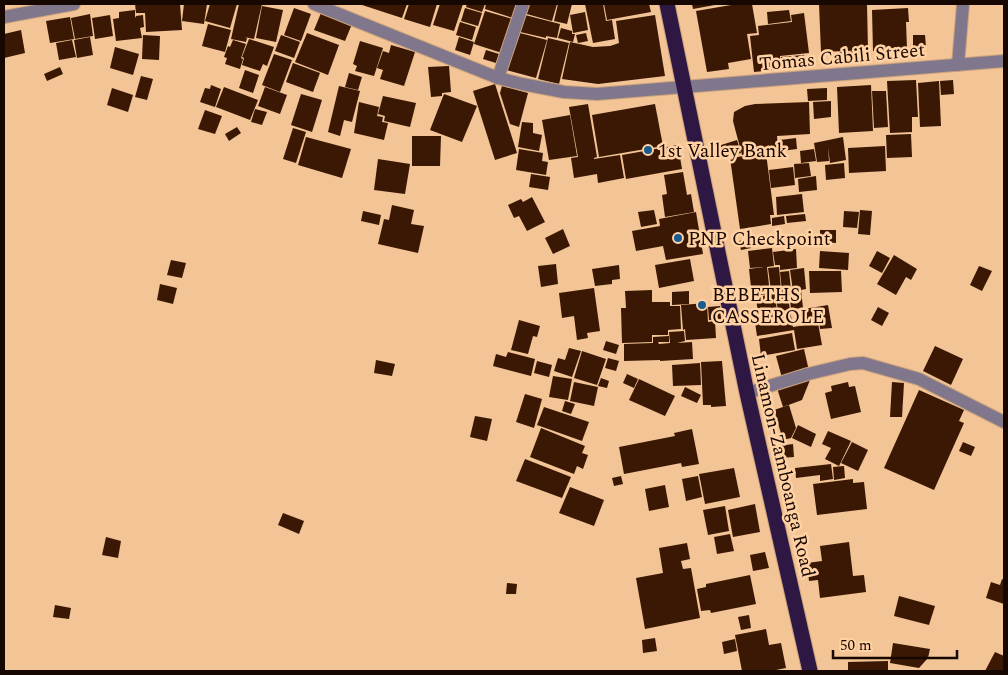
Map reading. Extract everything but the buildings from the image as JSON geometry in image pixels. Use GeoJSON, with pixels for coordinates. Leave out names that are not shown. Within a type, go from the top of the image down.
{"type":"FeatureCollection","features":[{"type":"Feature","properties":{"kind":"highway","name":"Linamon-Zamboanga Road"},"geometry":{"type":"LineString","coordinates":[[666,4],[747,393],[810,671]]}},
{"type":"Feature","properties":{"kind":"street"},"geometry":{"type":"LineString","coordinates":[[4,17],[74,4]]}},
{"type":"Feature","properties":{"kind":"street","name":"Tomas Cabili Street"},"geometry":{"type":"LineString","coordinates":[[314,4],[498,78],[564,92],[597,94],[683,88],[1004,61]]}},
{"type":"Feature","properties":{"kind":"street"},"geometry":{"type":"LineString","coordinates":[[498,78],[523,4]]}},
{"type":"Feature","properties":{"kind":"street"},"geometry":{"type":"LineString","coordinates":[[958,65],[963,4]]}},
{"type":"Feature","properties":{"kind":"street"},"geometry":{"type":"LineString","coordinates":[[747,393],[808,374],[850,364],[863,363],[919,379],[1004,422]]}},
{"type":"Feature","properties":{"kind":"place","name":"1st Valley Bank"},"geometry":{"type":"Point","coordinates":[648,150]}},
{"type":"Feature","properties":{"kind":"place","name":"PNP Checkpoint"},"geometry":{"type":"Point","coordinates":[678,238]}},
{"type":"Feature","properties":{"kind":"place","name":"BEBETHS CASSEROLE"},"geometry":{"type":"Point","coordinates":[702,305]}}]}
